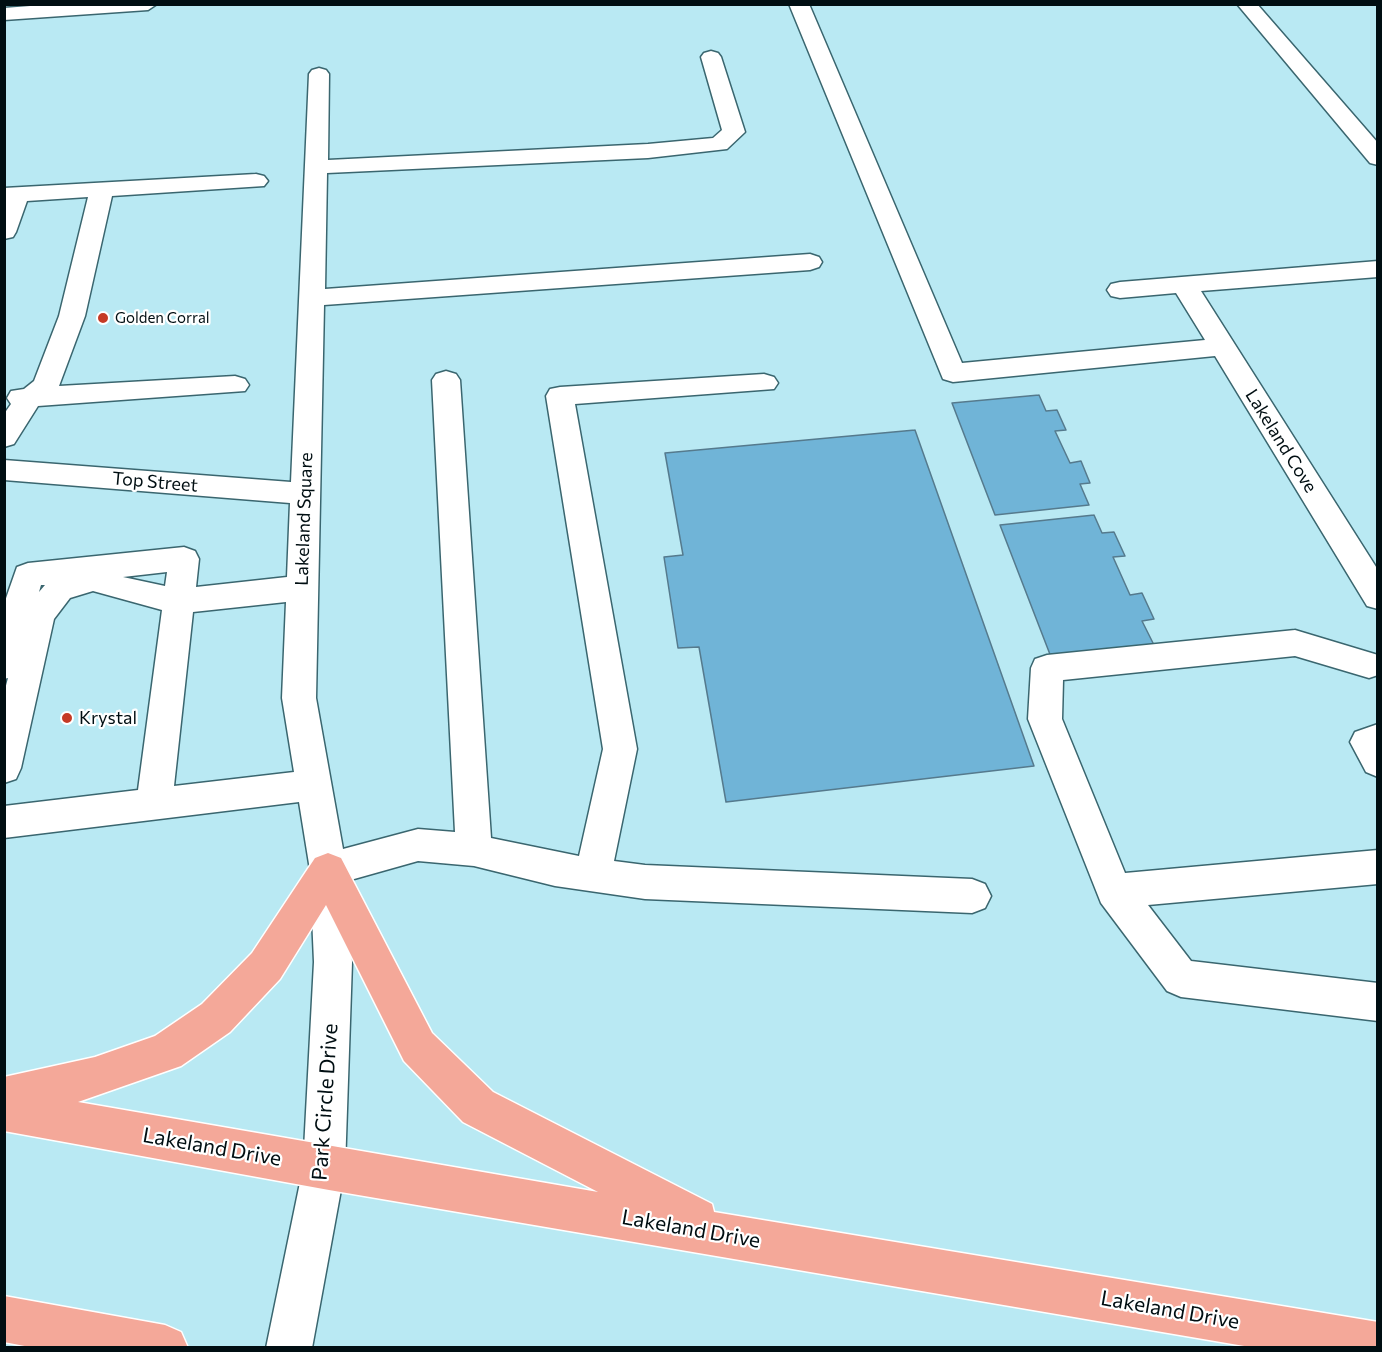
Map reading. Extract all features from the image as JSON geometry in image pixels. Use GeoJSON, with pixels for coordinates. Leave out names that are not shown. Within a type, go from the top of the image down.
{"type":"FeatureCollection","features":[{"type":"Feature","properties":{"kind":"highway"},"geometry":{"type":"LineString","coordinates":[[4,1098],[95,1078],[167,1052],[216,1018],[266,966],[328,870]]}},
{"type":"Feature","properties":{"kind":"highway"},"geometry":{"type":"LineString","coordinates":[[328,870],[418,1047],[478,1107],[727,1235]]}},
{"type":"Feature","properties":{"kind":"highway","name":"Lakeland Drive"},"geometry":{"type":"LineString","coordinates":[[4,1110],[324,1168],[1377,1345]]}},
{"type":"Feature","properties":{"kind":"highway"},"geometry":{"type":"LineString","coordinates":[[4,1319],[165,1347]]}},
{"type":"Feature","properties":{"kind":"street"},"geometry":{"type":"LineString","coordinates":[[4,14],[148,4]]}},
{"type":"Feature","properties":{"kind":"street"},"geometry":{"type":"LineString","coordinates":[[799,4],[953,373],[1222,347]]}},
{"type":"Feature","properties":{"kind":"street"},"geometry":{"type":"LineString","coordinates":[[1246,4],[1377,158]]}},
{"type":"Feature","properties":{"kind":"street"},"geometry":{"type":"LineString","coordinates":[[316,167],[648,151],[719,144],[734,132],[711,57]]}},
{"type":"Feature","properties":{"kind":"street","name":"Lakeland Square"},"geometry":{"type":"LineString","coordinates":[[319,74],[299,698],[328,870],[333,962]]}},
{"type":"Feature","properties":{"kind":"street"},"geometry":{"type":"LineString","coordinates":[[4,232],[11,194],[256,181]]}},
{"type":"Feature","properties":{"kind":"street"},"geometry":{"type":"LineString","coordinates":[[4,437],[17,398],[46,386],[72,316],[102,188]]}},
{"type":"Feature","properties":{"kind":"street"},"geometry":{"type":"LineString","coordinates":[[312,298],[810,262]]}},
{"type":"Feature","properties":{"kind":"street"},"geometry":{"type":"LineString","coordinates":[[1120,290],[1377,269]]}},
{"type":"Feature","properties":{"kind":"street","name":"Lakeland Cove"},"geometry":{"type":"LineString","coordinates":[[1184,285],[1377,597]]}},
{"type":"Feature","properties":{"kind":"street"},"geometry":{"type":"LineString","coordinates":[[446,380],[474,850]]}},
{"type":"Feature","properties":{"kind":"street"},"geometry":{"type":"LineString","coordinates":[[593,874],[620,748],[560,396],[764,383]]}},
{"type":"Feature","properties":{"kind":"street"},"geometry":{"type":"LineString","coordinates":[[17,398],[235,385]]}},
{"type":"Feature","properties":{"kind":"street","name":"Top Street"},"geometry":{"type":"LineString","coordinates":[[4,470],[305,494]]}},
{"type":"Feature","properties":{"kind":"street"},"geometry":{"type":"LineString","coordinates":[[4,666],[28,575],[184,559],[154,804]]}},
{"type":"Feature","properties":{"kind":"street"},"geometry":{"type":"LineString","coordinates":[[4,768],[39,615],[59,590],[93,579],[130,591],[180,601],[301,588]]}},
{"type":"Feature","properties":{"kind":"street"},"geometry":{"type":"LineString","coordinates":[[1375,671],[1295,644],[1047,668],[1045,719],[1114,891],[1181,978],[1377,1002]]}},
{"type":"Feature","properties":{"kind":"street"},"geometry":{"type":"LineString","coordinates":[[1377,738],[1367,742],[1377,762]]}},
{"type":"Feature","properties":{"kind":"street"},"geometry":{"type":"LineString","coordinates":[[4,822],[314,785]]}},
{"type":"Feature","properties":{"kind":"street"},"geometry":{"type":"LineString","coordinates":[[328,870],[418,845],[474,850],[555,869],[667,883],[972,896]]}},
{"type":"Feature","properties":{"kind":"street"},"geometry":{"type":"LineString","coordinates":[[1114,891],[1377,867]]}},
{"type":"Feature","properties":{"kind":"street","name":"Park Circle Drive"},"geometry":{"type":"LineString","coordinates":[[289,1347],[324,1168],[333,962]]}},
{"type":"Feature","properties":{"kind":"building"},"geometry":{"type":"Polygon","coordinates":[[[1039,395],[1046,411],[1057,410],[1066,430],[1055,431],[1070,463],[1081,461],[1090,483],[1080,484],[1089,505],[995,515],[952,403],[1039,395]]]}},
{"type":"Feature","properties":{"kind":"building"},"geometry":{"type":"Polygon","coordinates":[[[915,430],[1034,766],[726,802],[699,647],[678,648],[664,557],[683,555],[665,453],[915,430]]]}},
{"type":"Feature","properties":{"kind":"building"},"geometry":{"type":"Polygon","coordinates":[[[1094,515],[1102,533],[1114,532],[1125,556],[1113,557],[1130,595],[1142,593],[1154,619],[1142,621],[1154,645],[1051,657],[1000,525],[1094,515]]]}},
{"type":"Feature","properties":{"kind":"place","name":"Golden Corral"},"geometry":{"type":"Point","coordinates":[103,318]}},
{"type":"Feature","properties":{"kind":"place","name":"Krystal"},"geometry":{"type":"Point","coordinates":[67,718]}}]}
